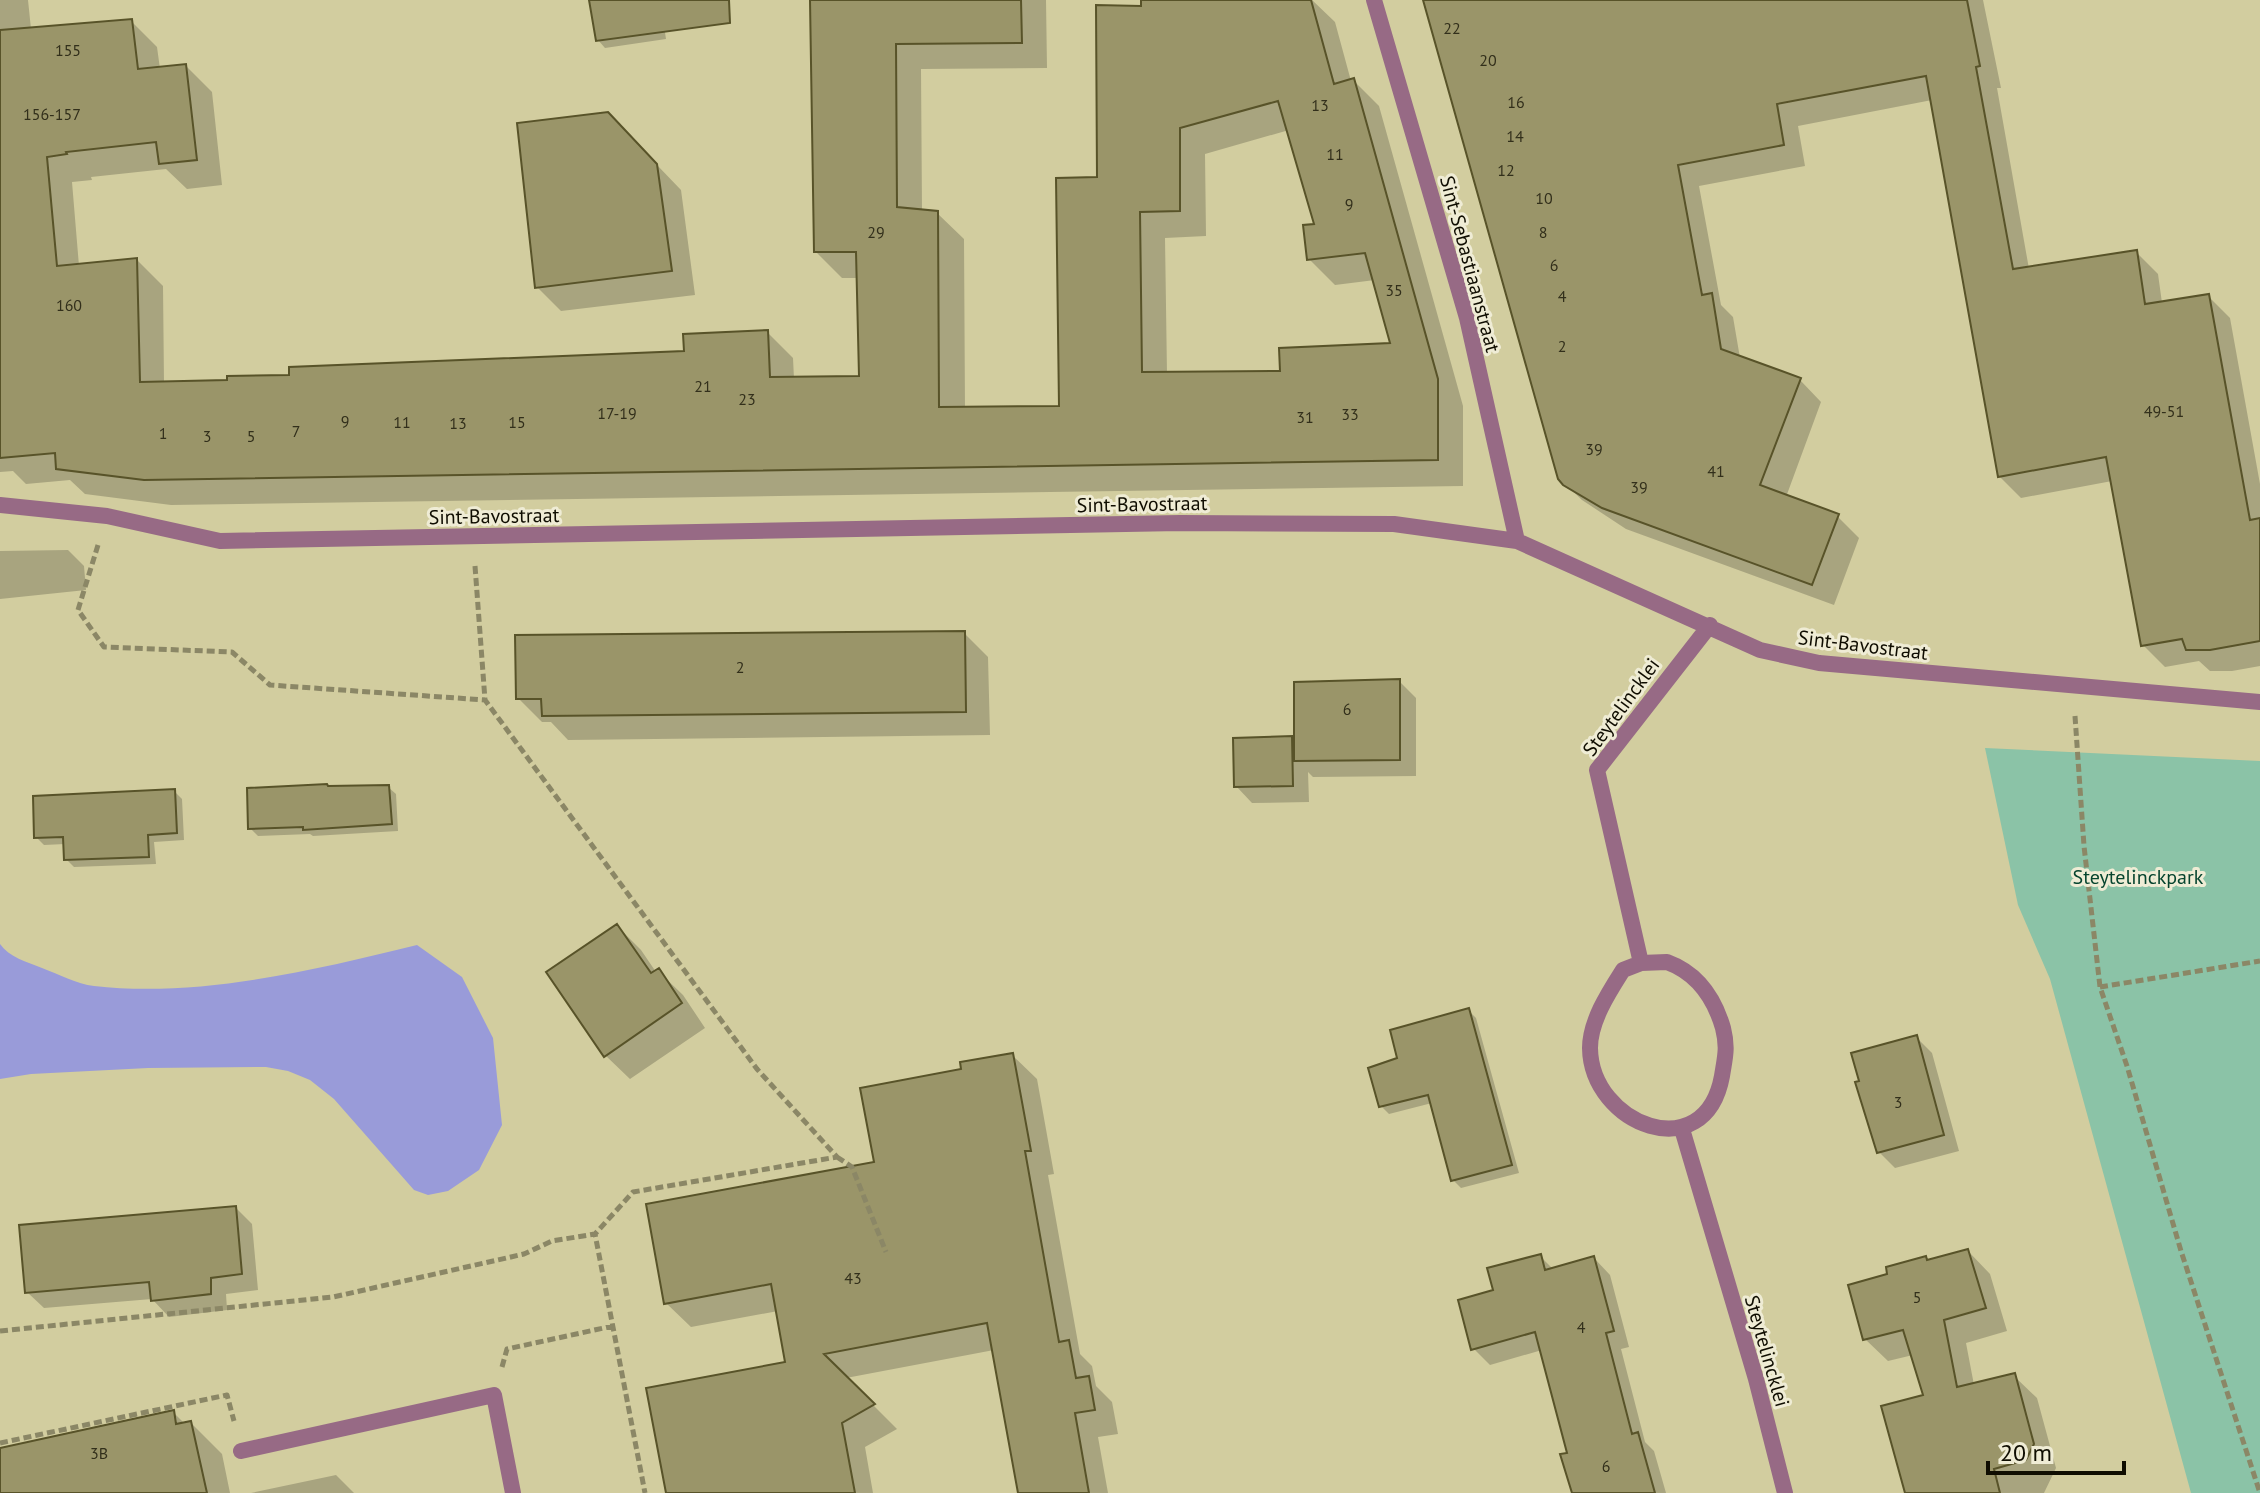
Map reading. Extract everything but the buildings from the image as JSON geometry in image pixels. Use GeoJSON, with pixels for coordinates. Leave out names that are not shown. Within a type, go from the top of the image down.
{"type":"FeatureCollection","features":[{"type":"Feature","properties":{"kind":"street","name":"Sint-Sebastiaanstraat"},"geometry":{"type":"LineString","coordinates":[[1374,0],[1467,318],[1517,541]]}},
{"type":"Feature","properties":{"kind":"street","name":"Sint-Bavostraat"},"geometry":{"type":"LineString","coordinates":[[0,505],[107,516],[220,541],[1196,523],[1394,524],[1517,541],[1760,650],[1819,663],[2260,702]]}},
{"type":"Feature","properties":{"kind":"street","name":"Steytelincklei"},"geometry":{"type":"LineString","coordinates":[[1641,963],[1597,770],[1710,625]]}},
{"type":"Feature","properties":{"kind":"street"},"geometry":{"type":"LineString","coordinates":[[1667,962],[1681,967],[1695,978],[1708,993],[1728,1046],[1721,1082],[1711,1108],[1699,1120],[1682,1129],[1652,1127],[1620,1112],[1603,1093],[1594,1074],[1590,1046],[1599,1015],[1623,970],[1641,963],[1667,962]]}},
{"type":"Feature","properties":{"kind":"street","name":"Steytelincklei"},"geometry":{"type":"LineString","coordinates":[[1682,1129],[1756,1379],[1785,1493]]}},
{"type":"Feature","properties":{"kind":"street"},"geometry":{"type":"LineString","coordinates":[[241,1451],[494,1395],[513,1493]]}},
{"type":"Feature","properties":{"kind":"path"},"geometry":{"type":"LineString","coordinates":[[107,516],[78,610],[104,647],[232,652],[270,685],[485,700]]}},
{"type":"Feature","properties":{"kind":"path"},"geometry":{"type":"LineString","coordinates":[[473,537],[485,700],[757,1069],[837,1157],[852,1167],[886,1252]]}},
{"type":"Feature","properties":{"kind":"path"},"geometry":{"type":"LineString","coordinates":[[2073,687],[2084,846],[2100,987],[2259,1491]]}},
{"type":"Feature","properties":{"kind":"path"},"geometry":{"type":"LineString","coordinates":[[2100,987],[2260,961]]}},
{"type":"Feature","properties":{"kind":"path"},"geometry":{"type":"LineString","coordinates":[[0,1331],[333,1297],[524,1254],[552,1241],[595,1234],[633,1192],[837,1157]]}},
{"type":"Feature","properties":{"kind":"path"},"geometry":{"type":"LineString","coordinates":[[595,1234],[645,1493]]}},
{"type":"Feature","properties":{"kind":"path"},"geometry":{"type":"LineString","coordinates":[[494,1395],[507,1349],[613,1326]]}},
{"type":"Feature","properties":{"kind":"path"},"geometry":{"type":"LineString","coordinates":[[0,1443],[227,1395],[241,1451]]}},
{"type":"Feature","properties":{"kind":"green space","name":"Steytelinckpark"},"geometry":{"type":"Polygon","coordinates":[[[1985,748],[2260,761],[2260,1493],[2191,1493],[2050,979],[2018,905],[1985,748]]]}},
{"type":"Feature","properties":{"kind":"water"},"geometry":{"type":"Polygon","coordinates":[[[0,944],[19,959],[74,981],[134,989],[215,985],[256,979],[417,945],[462,977],[493,1038],[502,1125],[479,1170],[448,1191],[428,1195],[414,1190],[334,1099],[310,1080],[288,1071],[266,1067],[148,1068],[31,1074],[0,1079],[0,944]]]}}]}
